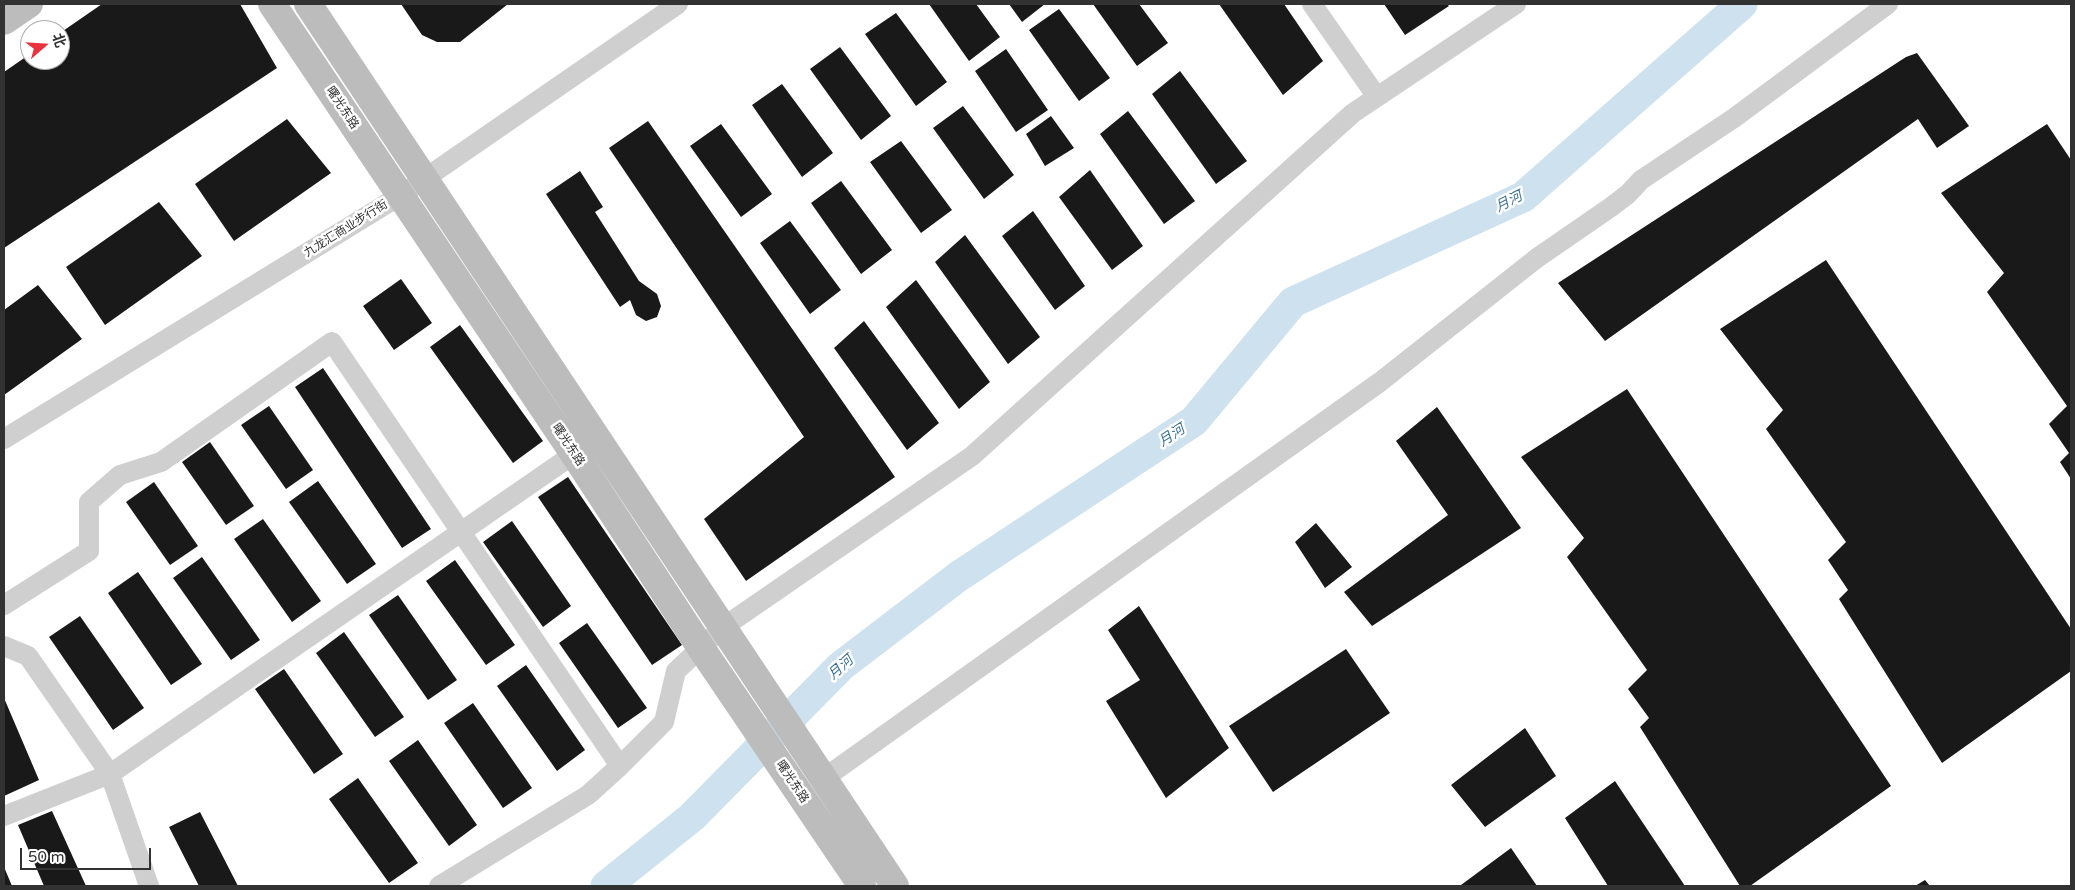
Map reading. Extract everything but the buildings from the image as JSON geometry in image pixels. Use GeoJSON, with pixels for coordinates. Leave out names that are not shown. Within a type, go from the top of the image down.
{"type":"FeatureCollection","features":[{"type":"Feature","properties":{"kind":"main road"},"geometry":{"type":"LineString","coordinates":[[4,21],[29,4]]}},
{"type":"Feature","properties":{"kind":"main road","name":"曙光东路"},"geometry":{"type":"LineString","coordinates":[[272,4],[862,886]]}},
{"type":"Feature","properties":{"kind":"main road"},"geometry":{"type":"LineString","coordinates":[[308,4],[895,886]]}},
{"type":"Feature","properties":{"kind":"street","name":"九龙汇商业步行街"},"geometry":{"type":"LineString","coordinates":[[4,439],[401,196],[424,178],[678,4]]}},
{"type":"Feature","properties":{"kind":"street"},"geometry":{"type":"LineString","coordinates":[[1312,4],[1377,97]]}},
{"type":"Feature","properties":{"kind":"street"},"geometry":{"type":"LineString","coordinates":[[439,886],[588,795],[664,722],[676,671],[722,628],[972,456],[1353,113],[1516,4]]}},
{"type":"Feature","properties":{"kind":"street"},"geometry":{"type":"LineString","coordinates":[[823,779],[1380,382],[1537,258],[1628,194],[1641,180],[1734,118],[1888,4]]}},
{"type":"Feature","properties":{"kind":"street"},"geometry":{"type":"LineString","coordinates":[[4,605],[89,551],[89,502],[120,474],[161,462],[332,342],[620,766]]}},
{"type":"Feature","properties":{"kind":"street"},"geometry":{"type":"LineString","coordinates":[[4,816],[110,774],[574,454]]}},
{"type":"Feature","properties":{"kind":"street"},"geometry":{"type":"LineString","coordinates":[[4,646],[28,656],[110,774],[149,886]]}},
{"type":"Feature","properties":{"kind":"waterway","name":"月河"},"geometry":{"type":"LineString","coordinates":[[606,886],[692,817],[841,666],[959,576],[1194,421],[1293,302],[1523,197],[1742,4]]}}]}
